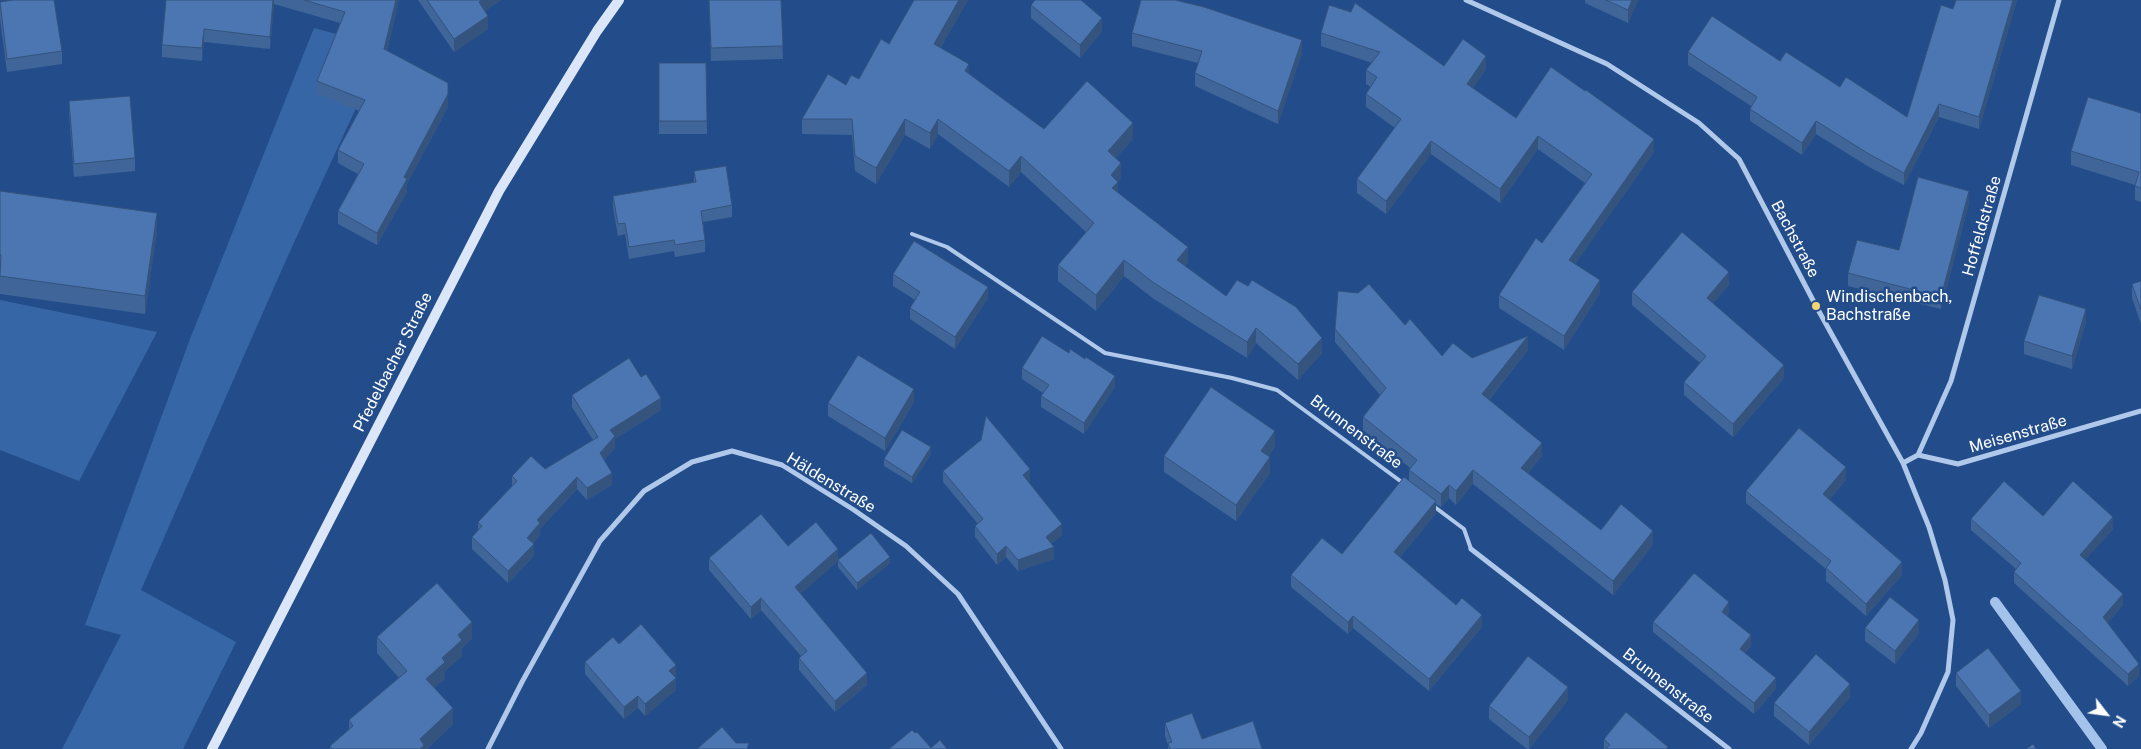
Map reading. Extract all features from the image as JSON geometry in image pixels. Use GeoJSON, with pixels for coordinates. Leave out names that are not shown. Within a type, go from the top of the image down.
{"type":"FeatureCollection","features":[{"type":"Feature","properties":{"kind":"street","name":"Pfedelbacher Straße"},"geometry":{"type":"LineString","coordinates":[[212,749],[499,191],[597,31],[619,0]]}},
{"type":"Feature","properties":{"kind":"street","name":"Bachstraße"},"geometry":{"type":"LineString","coordinates":[[1466,0],[1607,64],[1693,118],[1739,159],[1816,306],[1903,462],[1930,527],[1954,620],[1948,672],[1921,732],[1911,749]]}},
{"type":"Feature","properties":{"kind":"street","name":"Hoffeldstraße"},"geometry":{"type":"LineString","coordinates":[[1918,455],[1951,381],[2059,0]]}},
{"type":"Feature","properties":{"kind":"street","name":"Meisenstraße"},"geometry":{"type":"LineString","coordinates":[[1918,455],[1958,464],[2141,412]]}},
{"type":"Feature","properties":{"kind":"street","name":"Häldenstraße"},"geometry":{"type":"LineString","coordinates":[[488,749],[522,682],[600,541],[644,490],[692,462],[732,451],[782,465],[854,510],[913,552],[958,594],[1061,749]]}},
{"type":"Feature","properties":{"kind":"street"},"geometry":{"type":"LineString","coordinates":[[1903,462],[1918,455]]}},
{"type":"Feature","properties":{"kind":"street","name":"Brunnenstraße"},"geometry":{"type":"LineString","coordinates":[[1471,548],[1729,749]]}},
{"type":"Feature","properties":{"kind":"lane","name":"Brunnenstraße"},"geometry":{"type":"LineString","coordinates":[[912,234],[947,247],[1105,353],[1232,378],[1277,390],[1410,489]]}},
{"type":"Feature","properties":{"kind":"lane","name":"Brunnenstraße"},"geometry":{"type":"LineString","coordinates":[[1426,500],[1464,528],[1471,548]]}},
{"type":"Feature","properties":{"kind":"shaded area"},"geometry":{"type":"Polygon","coordinates":[[[314,28],[384,47],[286,260],[141,590],[236,642],[183,749],[62,749],[121,635],[85,625],[190,339],[314,28]]]}},
{"type":"Feature","properties":{"kind":"shaded area"},"geometry":{"type":"Polygon","coordinates":[[[0,300],[157,332],[79,481],[0,450],[0,300]]]}},
{"type":"Feature","properties":{"kind":"building"},"geometry":{"type":"Polygon","coordinates":[[[13,0],[54,0],[62,51],[7,59],[0,2],[13,0]]]}},
{"type":"Feature","properties":{"kind":"building"},"geometry":{"type":"Polygon","coordinates":[[[166,0],[273,0],[270,37],[204,29],[202,48],[162,45],[166,0]]]}},
{"type":"Feature","properties":{"kind":"building"},"geometry":{"type":"Polygon","coordinates":[[[304,0],[396,0],[384,49],[448,83],[448,94],[404,177],[407,179],[377,233],[338,211],[364,164],[338,150],[365,100],[317,81],[345,12],[304,0]]]}},
{"type":"Feature","properties":{"kind":"building"},"geometry":{"type":"Polygon","coordinates":[[[427,0],[482,0],[479,2],[488,16],[454,39],[427,0]]]}},
{"type":"Feature","properties":{"kind":"building"},"geometry":{"type":"Polygon","coordinates":[[[709,0],[781,0],[783,46],[711,48],[709,0]]]}},
{"type":"Feature","properties":{"kind":"building"},"geometry":{"type":"Polygon","coordinates":[[[914,0],[959,0],[934,44],[969,64],[965,71],[1044,129],[1087,81],[1133,123],[1108,151],[1121,163],[1111,175],[1118,182],[1112,188],[1188,247],[1177,260],[1226,296],[1237,280],[1248,286],[1252,280],[1296,307],[1322,338],[1298,364],[1256,328],[1247,342],[1154,283],[1124,260],[1096,295],[1058,265],[1094,223],[1021,156],[1009,171],[938,119],[930,133],[905,119],[876,168],[855,156],[852,119],[802,119],[828,74],[846,85],[851,75],[859,79],[881,39],[889,44],[914,0]]]}},
{"type":"Feature","properties":{"kind":"building"},"geometry":{"type":"Polygon","coordinates":[[[1035,0],[1081,0],[1102,18],[1080,45],[1031,5],[1035,0]]]}},
{"type":"Feature","properties":{"kind":"building"},"geometry":{"type":"Polygon","coordinates":[[[1141,0],[1175,0],[1204,7],[1302,40],[1278,111],[1195,73],[1202,51],[1132,33],[1141,0]]]}},
{"type":"Feature","properties":{"kind":"building"},"geometry":{"type":"Polygon","coordinates":[[[1606,0],[1632,0],[1628,10],[1606,0]]]}},
{"type":"Feature","properties":{"kind":"building"},"geometry":{"type":"Polygon","coordinates":[[[1956,0],[2013,0],[1979,117],[1939,104],[1904,173],[1816,121],[1802,143],[1750,109],[1757,97],[1688,52],[1712,16],[1780,61],[1786,52],[1840,87],[1846,77],[1907,117],[1941,5],[1953,9],[1956,0]]]}},
{"type":"Feature","properties":{"kind":"building"},"geometry":{"type":"Polygon","coordinates":[[[1355,3],[1444,66],[1463,39],[1486,56],[1467,84],[1516,118],[1551,67],[1654,139],[1569,260],[1600,280],[1564,336],[1499,295],[1536,238],[1542,243],[1592,174],[1538,136],[1500,189],[1431,141],[1386,201],[1357,179],[1401,119],[1366,94],[1377,77],[1366,70],[1380,52],[1321,33],[1329,5],[1351,12],[1355,3]]]}},
{"type":"Feature","properties":{"kind":"building"},"geometry":{"type":"Polygon","coordinates":[[[659,63],[706,63],[707,121],[659,121],[659,63]]]}},
{"type":"Feature","properties":{"kind":"building"},"geometry":{"type":"Polygon","coordinates":[[[130,96],[135,158],[74,164],[69,101],[130,96]]]}},
{"type":"Feature","properties":{"kind":"building"},"geometry":{"type":"Polygon","coordinates":[[[2088,97],[2141,113],[2141,188],[2135,186],[2139,172],[2071,151],[2088,97]]]}},
{"type":"Feature","properties":{"kind":"building"},"geometry":{"type":"Polygon","coordinates":[[[726,166],[732,205],[701,211],[705,240],[675,245],[674,240],[629,247],[625,223],[618,224],[613,196],[696,182],[694,171],[726,166]]]}},
{"type":"Feature","properties":{"kind":"building"},"geometry":{"type":"Polygon","coordinates":[[[1918,177],[1969,191],[1941,297],[1848,273],[1857,240],[1899,250],[1918,177]]]}},
{"type":"Feature","properties":{"kind":"building"},"geometry":{"type":"Polygon","coordinates":[[[0,191],[157,213],[145,296],[0,276],[0,191]]]}},
{"type":"Feature","properties":{"kind":"building"},"geometry":{"type":"Polygon","coordinates":[[[1682,232],[1729,272],[1707,298],[1784,365],[1733,424],[1684,382],[1706,356],[1632,292],[1682,232]]]}},
{"type":"Feature","properties":{"kind":"building"},"geometry":{"type":"Polygon","coordinates":[[[914,241],[988,287],[955,337],[910,308],[920,292],[893,274],[914,241]]]}},
{"type":"Feature","properties":{"kind":"building"},"geometry":{"type":"Polygon","coordinates":[[[2141,281],[2141,310],[2132,284],[2141,281]]]}},
{"type":"Feature","properties":{"kind":"building"},"geometry":{"type":"Polygon","coordinates":[[[1369,284],[1405,325],[1410,319],[1442,356],[1453,343],[1472,358],[1528,336],[1482,394],[1542,443],[1521,468],[1601,530],[1621,504],[1653,531],[1613,581],[1473,470],[1456,491],[1449,485],[1441,494],[1409,470],[1417,460],[1363,417],[1386,388],[1335,329],[1338,291],[1358,293],[1369,284]]]}},
{"type":"Feature","properties":{"kind":"building"},"geometry":{"type":"Polygon","coordinates":[[[2039,295],[2086,309],[2072,356],[2024,341],[2039,295]]]}},
{"type":"Feature","properties":{"kind":"building"},"geometry":{"type":"Polygon","coordinates":[[[1042,336],[1069,353],[1070,349],[1085,359],[1086,357],[1115,376],[1084,423],[1041,396],[1049,385],[1022,368],[1042,336]]]}},
{"type":"Feature","properties":{"kind":"building"},"geometry":{"type":"Polygon","coordinates":[[[858,355],[914,389],[885,438],[828,403],[858,355]]]}},
{"type":"Feature","properties":{"kind":"building"},"geometry":{"type":"Polygon","coordinates":[[[629,358],[641,377],[646,374],[661,398],[610,430],[615,436],[600,453],[612,473],[587,488],[577,477],[537,520],[540,523],[527,538],[534,544],[508,571],[472,537],[482,526],[478,522],[517,481],[512,476],[531,456],[545,469],[598,437],[572,395],[629,358]]]}},
{"type":"Feature","properties":{"kind":"building"},"geometry":{"type":"Polygon","coordinates":[[[1211,387],[1275,431],[1261,451],[1270,457],[1236,505],[1164,456],[1211,387]]]}},
{"type":"Feature","properties":{"kind":"building"},"geometry":{"type":"Polygon","coordinates":[[[986,416],[1030,469],[1023,475],[1062,524],[1046,537],[1054,547],[1018,560],[1006,546],[997,554],[975,526],[983,519],[943,471],[981,440],[986,416]]]}},
{"type":"Feature","properties":{"kind":"building"},"geometry":{"type":"Polygon","coordinates":[[[1799,428],[1846,467],[1823,494],[1902,562],[1866,604],[1826,568],[1831,561],[1746,491],[1799,428]]]}},
{"type":"Feature","properties":{"kind":"building"},"geometry":{"type":"Polygon","coordinates":[[[902,430],[931,447],[912,477],[884,459],[902,430]]]}},
{"type":"Feature","properties":{"kind":"building"},"geometry":{"type":"Polygon","coordinates":[[[1404,477],[1436,501],[1394,552],[1456,605],[1462,598],[1482,615],[1429,679],[1353,616],[1348,622],[1291,575],[1322,538],[1342,554],[1404,477]]]}},
{"type":"Feature","properties":{"kind":"building"},"geometry":{"type":"Polygon","coordinates":[[[2004,481],[2043,516],[2073,481],[2113,517],[2080,555],[2123,594],[2103,617],[2139,664],[2128,674],[2014,572],[2021,563],[1971,519],[2004,481]]]}},
{"type":"Feature","properties":{"kind":"building"},"geometry":{"type":"Polygon","coordinates":[[[761,514],[788,546],[816,522],[838,549],[795,587],[867,673],[835,701],[799,658],[807,651],[761,598],[751,607],[709,558],[761,514]]]}},
{"type":"Feature","properties":{"kind":"building"},"geometry":{"type":"Polygon","coordinates":[[[871,533],[890,557],[857,583],[838,560],[871,533]]]}},
{"type":"Feature","properties":{"kind":"building"},"geometry":{"type":"Polygon","coordinates":[[[1694,573],[1729,602],[1722,612],[1751,635],[1740,649],[1776,678],[1754,703],[1653,622],[1694,573]]]}},
{"type":"Feature","properties":{"kind":"building"},"geometry":{"type":"Polygon","coordinates":[[[437,583],[472,622],[458,635],[462,640],[442,658],[445,662],[426,679],[453,708],[420,739],[424,745],[420,749],[332,749],[330,746],[353,726],[349,720],[407,671],[377,637],[437,583]]]}},
{"type":"Feature","properties":{"kind":"building"},"geometry":{"type":"Polygon","coordinates":[[[1890,597],[1919,620],[1895,651],[1865,628],[1890,597]]]}},
{"type":"Feature","properties":{"kind":"building"},"geometry":{"type":"Polygon","coordinates":[[[641,624],[676,665],[669,671],[676,678],[645,704],[638,696],[624,707],[585,662],[613,637],[619,644],[641,624]]]}},
{"type":"Feature","properties":{"kind":"building"},"geometry":{"type":"Polygon","coordinates":[[[1988,648],[2021,691],[1989,715],[1956,673],[1988,648]]]}},
{"type":"Feature","properties":{"kind":"building"},"geometry":{"type":"Polygon","coordinates":[[[1816,654],[1850,684],[1809,732],[1774,703],[1816,654]]]}},
{"type":"Feature","properties":{"kind":"building"},"geometry":{"type":"Polygon","coordinates":[[[1528,656],[1568,687],[1529,737],[1489,706],[1528,656]]]}},
{"type":"Feature","properties":{"kind":"building"},"geometry":{"type":"Polygon","coordinates":[[[1626,712],[1668,747],[1666,749],[1606,749],[1610,745],[1604,739],[1626,712]]]}},
{"type":"Feature","properties":{"kind":"building"},"geometry":{"type":"Polygon","coordinates":[[[1192,713],[1202,739],[1253,721],[1262,749],[1170,749],[1168,743],[1172,742],[1165,723],[1192,713]]]}},
{"type":"Feature","properties":{"kind":"building"},"geometry":{"type":"Polygon","coordinates":[[[722,727],[736,743],[749,743],[747,749],[697,749],[722,727]]]}},
{"type":"Feature","properties":{"kind":"building"},"geometry":{"type":"Polygon","coordinates":[[[912,730],[915,733],[917,732],[931,748],[940,740],[947,749],[889,749],[912,730]]]}},
{"type":"Feature","properties":{"kind":"building"},"geometry":{"type":"Polygon","coordinates":[[[2033,744],[2036,749],[2026,749],[2033,744]]]}},
{"type":"Feature","properties":{"kind":"waterway"},"geometry":{"type":"LineString","coordinates":[[1995,602],[2102,749]]}},
{"type":"Feature","properties":{"kind":"place","name":"Windischenbach, Bachstraße"},"geometry":{"type":"Point","coordinates":[1816,306]}}]}
